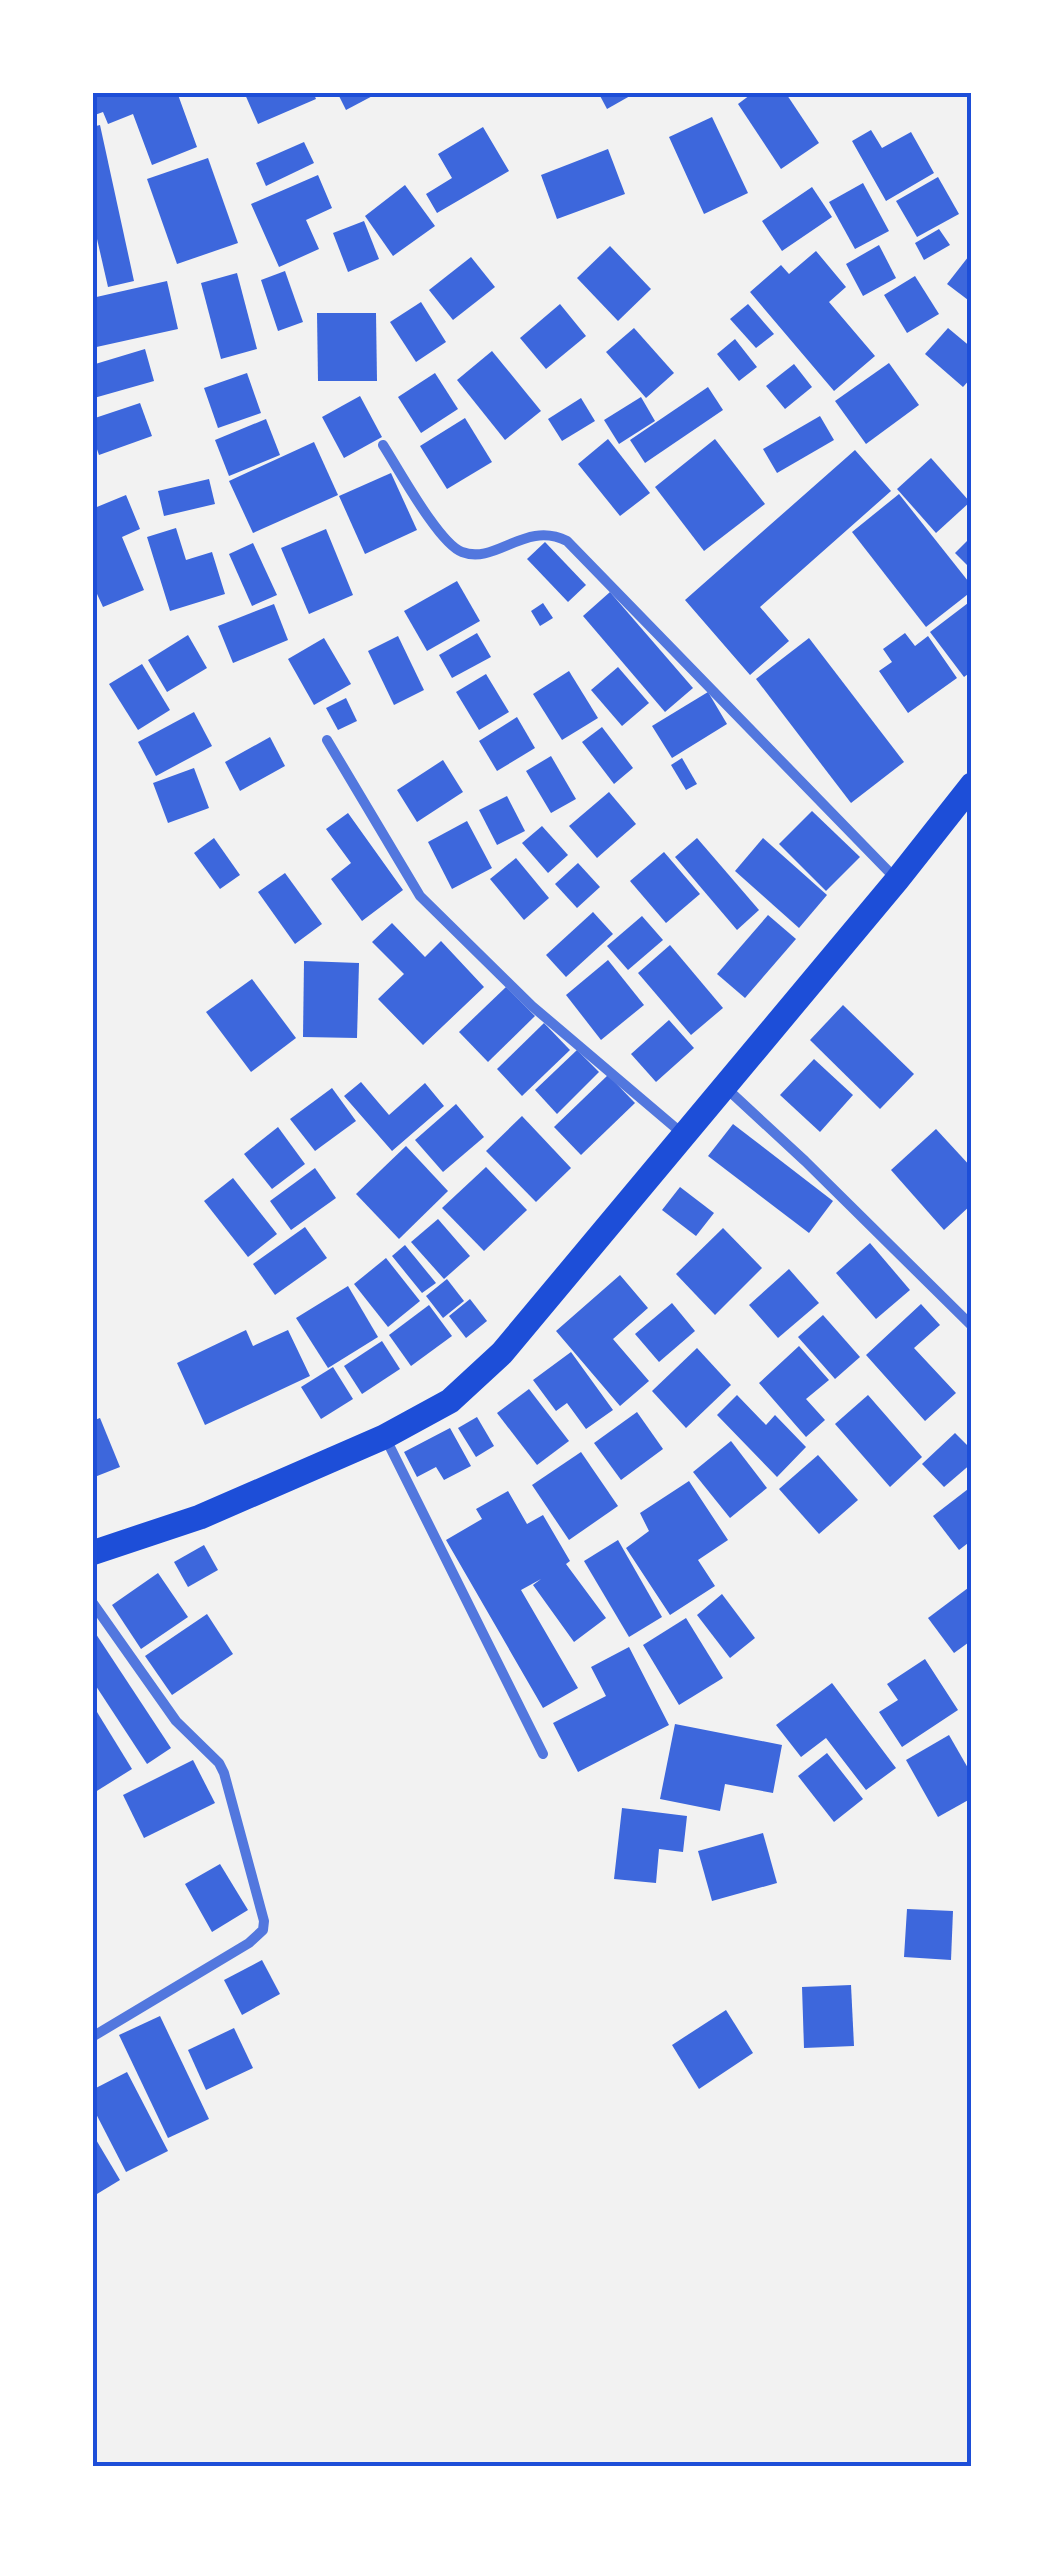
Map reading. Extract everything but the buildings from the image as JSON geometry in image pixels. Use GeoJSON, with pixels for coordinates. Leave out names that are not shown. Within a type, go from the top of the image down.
{"type":"FeatureCollection","features":[{"type":"Feature","properties":{"kind":"main road"},"geometry":{"type":"LineString","coordinates":[[92,1553],[200,1517],[384,1437],[450,1401],[502,1353],[972,785]]}},
{"type":"Feature","properties":{"kind":"street"},"geometry":{"type":"LineString","coordinates":[[383,445],[438,531],[462,553],[480,555],[542,534],[567,540],[897,880]]}},
{"type":"Feature","properties":{"kind":"street"},"geometry":{"type":"LineString","coordinates":[[327,740],[420,896],[532,1006],[685,1135]]}},
{"type":"Feature","properties":{"kind":"street"},"geometry":{"type":"LineString","coordinates":[[724,1087],[972,1326]]}},
{"type":"Feature","properties":{"kind":"street"},"geometry":{"type":"LineString","coordinates":[[384,1437],[543,1754]]}},
{"type":"Feature","properties":{"kind":"street"},"geometry":{"type":"LineString","coordinates":[[92,1602],[176,1721],[224,1773],[264,1921],[263,1930],[248,1943],[92,2037]]}}]}
